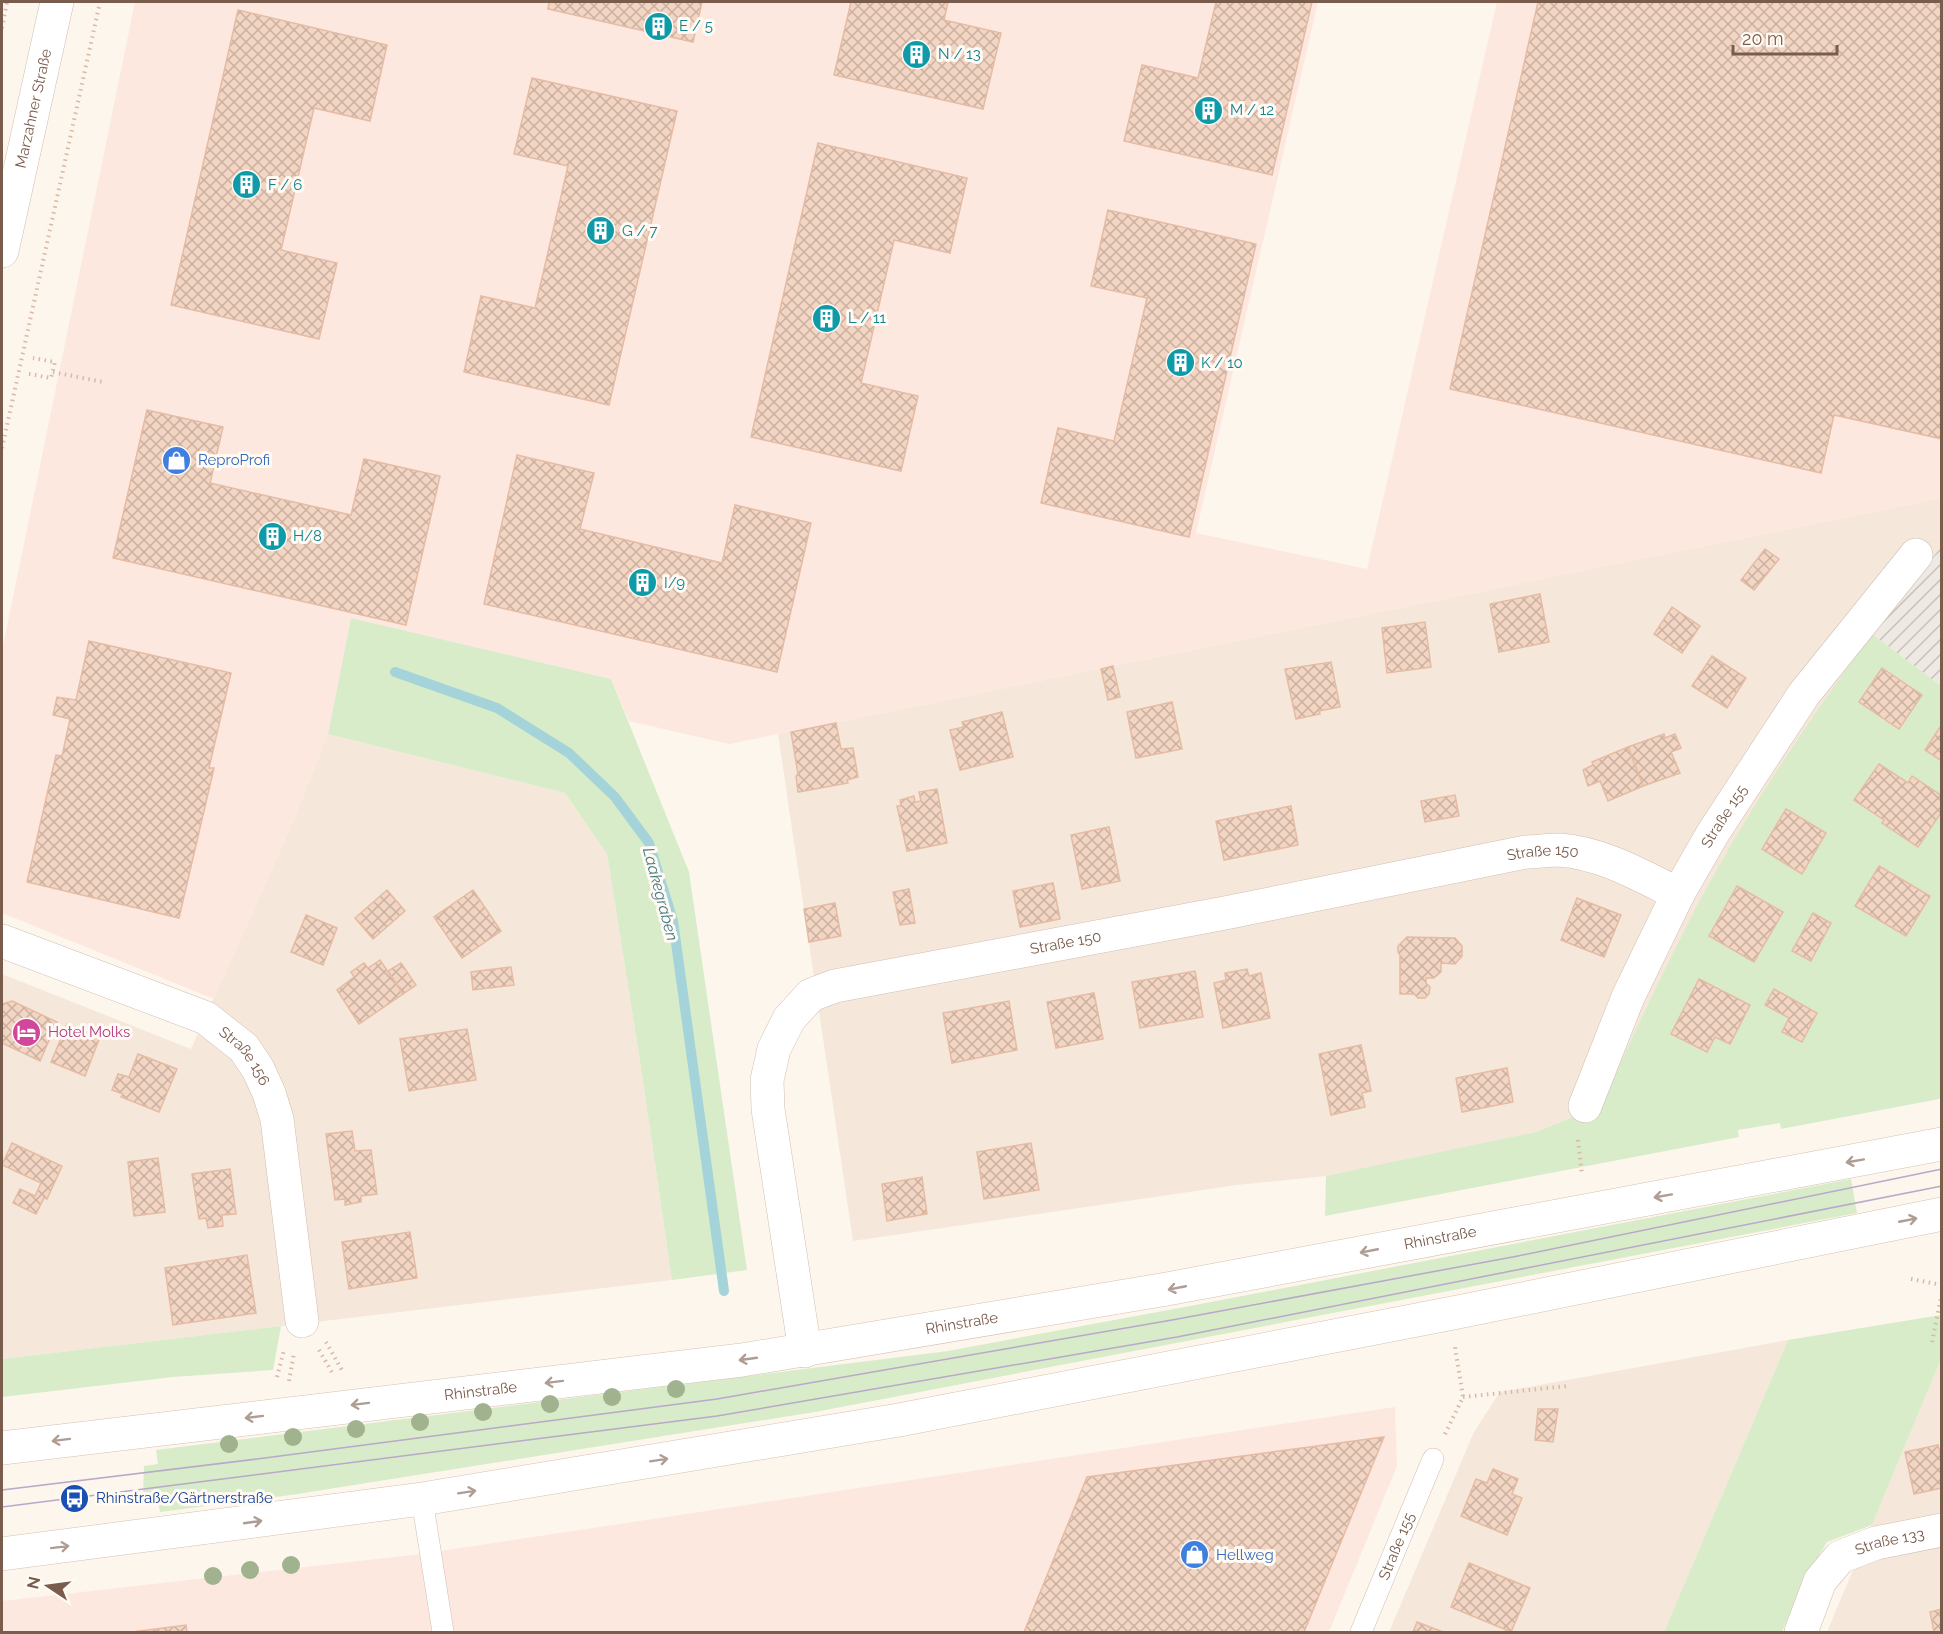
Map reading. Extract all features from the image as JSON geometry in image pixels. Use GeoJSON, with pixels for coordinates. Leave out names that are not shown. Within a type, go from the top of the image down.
{"type":"FeatureCollection","features":[{"type":"Feature","properties":{"kind":"main road","name":"Marzahner Straße"},"geometry":{"type":"LineString","coordinates":[[2,251],[57,2]]}},
{"type":"Feature","properties":{"kind":"main road","name":"Straße 155"},"geometry":{"type":"LineString","coordinates":[[1581,1118],[1628,997],[1678,894],[1713,833],[1804,694],[1916,555]]}},
{"type":"Feature","properties":{"kind":"main road","name":"Straße 150"},"geometry":{"type":"LineString","coordinates":[[805,1351],[768,1109],[767,1080],[774,1049],[789,1019],[811,995],[835,986],[1225,914],[1526,852],[1558,850],[1588,855],[1625,868],[1678,894]]}},
{"type":"Feature","properties":{"kind":"main road","name":"Straße 156"},"geometry":{"type":"LineString","coordinates":[[2,940],[206,1018],[244,1048],[258,1069],[277,1119],[302,1320]]}},
{"type":"Feature","properties":{"kind":"main road","name":"Rhinstraße"},"geometry":{"type":"LineString","coordinates":[[2,1448],[805,1351],[1167,1290],[1927,1147]]}},
{"type":"Feature","properties":{"kind":"main road"},"geometry":{"type":"LineString","coordinates":[[2,1554],[422,1499],[910,1418],[1941,1214]]}},
{"type":"Feature","properties":{"kind":"main road","name":"Straße 133"},"geometry":{"type":"LineString","coordinates":[[1801,1632],[1820,1581],[1840,1557],[1876,1542],[1941,1530]]}},
{"type":"Feature","properties":{"kind":"lane","name":"Straße 155"},"geometry":{"type":"LineString","coordinates":[[1361,1632],[1433,1459]]}},
{"type":"Feature","properties":{"kind":"lane"},"geometry":{"type":"LineString","coordinates":[[422,1499],[443,1632]]}},
{"type":"Feature","properties":{"kind":"path"},"geometry":{"type":"LineString","coordinates":[[2,28],[7,2]]}},
{"type":"Feature","properties":{"kind":"path"},"geometry":{"type":"LineString","coordinates":[[2,448],[100,2]]}},
{"type":"Feature","properties":{"kind":"path"},"geometry":{"type":"LineString","coordinates":[[29,374],[51,378],[53,372],[55,362],[33,358]]}},
{"type":"Feature","properties":{"kind":"path"},"geometry":{"type":"LineString","coordinates":[[53,372],[103,382]]}},
{"type":"Feature","properties":{"kind":"path"},"geometry":{"type":"LineString","coordinates":[[1581,1118],[1582,1174]]}},
{"type":"Feature","properties":{"kind":"path"},"geometry":{"type":"LineString","coordinates":[[1911,1279],[1941,1285]]}},
{"type":"Feature","properties":{"kind":"path"},"geometry":{"type":"LineString","coordinates":[[1932,1342],[1941,1293]]}},
{"type":"Feature","properties":{"kind":"path"},"geometry":{"type":"LineString","coordinates":[[1433,1459],[1463,1397],[1455,1352]]}},
{"type":"Feature","properties":{"kind":"path"},"geometry":{"type":"LineString","coordinates":[[1463,1397],[1568,1386]]}},
{"type":"Feature","properties":{"kind":"shaded area"},"geometry":{"type":"Polygon","coordinates":[[[135,2],[1318,2],[1196,533],[1367,569],[1497,2],[1941,2],[1941,498],[729,744],[629,721],[611,679],[351,618],[328,734],[288,833],[214,999],[2,913],[2,651],[135,2]]]}},
{"type":"Feature","properties":{"kind":"shaded area"},"geometry":{"type":"Polygon","coordinates":[[[1941,498],[1941,547],[1872,634],[1941,686],[1600,1106],[1536,1132],[1326,1176],[1237,1185],[853,1241],[778,734],[1941,498]]]}},
{"type":"Feature","properties":{"kind":"shaded area"},"geometry":{"type":"Polygon","coordinates":[[[1941,547],[1941,686],[1872,634],[1941,547]]]}},
{"type":"Feature","properties":{"kind":"shaded area"},"geometry":{"type":"Polygon","coordinates":[[[328,734],[565,793],[607,854],[672,1280],[2,1359],[2,974],[191,1049],[288,833],[328,734]]]}},
{"type":"Feature","properties":{"kind":"shaded area"},"geometry":{"type":"Polygon","coordinates":[[[1788,1340],[1664,1632],[1389,1632],[1474,1432],[1500,1392],[1788,1340]]]}},
{"type":"Feature","properties":{"kind":"shaded area"},"geometry":{"type":"Polygon","coordinates":[[[1941,1359],[1941,1632],[1827,1632],[1872,1525],[1941,1359]]]}},
{"type":"Feature","properties":{"kind":"shaded area"},"geometry":{"type":"Polygon","coordinates":[[[1395,1407],[1397,1466],[1329,1632],[2,1632],[2,1601],[421,1554],[1395,1407]]]}},
{"type":"Feature","properties":{"kind":"green space"},"geometry":{"type":"Polygon","coordinates":[[[351,618],[611,679],[689,872],[747,1270],[672,1280],[607,854],[565,793],[328,734],[351,618]]]}},
{"type":"Feature","properties":{"kind":"green space"},"geometry":{"type":"Polygon","coordinates":[[[1872,634],[1941,686],[1942,1095],[1939,1099],[1781,1129],[1780,1123],[1738,1130],[1739,1137],[1325,1216],[1326,1176],[1536,1132],[1600,1106],[1672,954],[1725,855],[1795,743],[1872,634]]]}},
{"type":"Feature","properties":{"kind":"green space"},"geometry":{"type":"Polygon","coordinates":[[[1851,1179],[1857,1213],[815,1412],[291,1495],[160,1512],[157,1495],[143,1496],[144,1466],[158,1464],[156,1450],[948,1351],[1851,1179]]]}},
{"type":"Feature","properties":{"kind":"green space"},"geometry":{"type":"Polygon","coordinates":[[[1941,1315],[1941,1359],[1872,1525],[1827,1542],[1804,1580],[1782,1632],[1664,1632],[1788,1340],[1941,1315]]]}},
{"type":"Feature","properties":{"kind":"green space"},"geometry":{"type":"Polygon","coordinates":[[[281,1326],[273,1370],[173,1377],[2,1397],[2,1359],[281,1326]]]}},
{"type":"Feature","properties":{"kind":"building","name":"E / 5"},"geometry":{"type":"Polygon","coordinates":[[[549,2],[702,2],[693,42],[548,9],[549,2]]]}},
{"type":"Feature","properties":{"kind":"building","name":"N / 13"},"geometry":{"type":"Polygon","coordinates":[[[851,2],[948,2],[944,20],[1001,33],[983,109],[834,75],[851,2]]]}},
{"type":"Feature","properties":{"kind":"building","name":"M / 12"},"geometry":{"type":"Polygon","coordinates":[[[1216,2],[1312,2],[1272,175],[1124,141],[1142,65],[1198,78],[1216,2]]]}},
{"type":"Feature","properties":{"kind":"building"},"geometry":{"type":"Polygon","coordinates":[[[1538,2],[1942,2],[1942,439],[1834,415],[1821,473],[1450,389],[1538,2]]]}},
{"type":"Feature","properties":{"kind":"building","name":"F / 6"},"geometry":{"type":"Polygon","coordinates":[[[238,10],[387,45],[370,121],[314,108],[281,250],[337,263],[319,339],[171,305],[238,10]]]}},
{"type":"Feature","properties":{"kind":"building","name":"G / 7"},"geometry":{"type":"Polygon","coordinates":[[[532,78],[677,111],[609,405],[464,372],[481,296],[535,308],[568,166],[514,154],[532,78]]]}},
{"type":"Feature","properties":{"kind":"building","name":"L / 11"},"geometry":{"type":"Polygon","coordinates":[[[818,143],[967,178],[950,253],[894,240],[861,383],[918,396],[901,471],[751,437],[818,143]]]}},
{"type":"Feature","properties":{"kind":"building","name":"K / 10"},"geometry":{"type":"Polygon","coordinates":[[[1108,210],[1256,244],[1189,537],[1041,503],[1058,428],[1114,441],[1147,298],[1091,286],[1108,210]]]}},
{"type":"Feature","properties":{"kind":"building","name":"H/8"},"geometry":{"type":"Polygon","coordinates":[[[147,410],[223,427],[210,483],[351,515],[364,459],[440,476],[406,625],[113,558],[147,410]]]}},
{"type":"Feature","properties":{"kind":"building","name":"I/9"},"geometry":{"type":"Polygon","coordinates":[[[517,455],[594,473],[580,529],[722,563],[735,505],[811,523],[777,672],[484,604],[517,455]]]}},
{"type":"Feature","properties":{"kind":"building"},"geometry":{"type":"Polygon","coordinates":[[[1765,549],[1779,559],[1754,590],[1741,580],[1765,549]]]}},
{"type":"Feature","properties":{"kind":"building"},"geometry":{"type":"Polygon","coordinates":[[[1540,594],[1549,642],[1499,652],[1490,604],[1540,594]]]}},
{"type":"Feature","properties":{"kind":"building"},"geometry":{"type":"Polygon","coordinates":[[[1672,607],[1700,626],[1682,653],[1654,634],[1672,607]]]}},
{"type":"Feature","properties":{"kind":"building"},"geometry":{"type":"Polygon","coordinates":[[[1425,622],[1431,667],[1387,673],[1382,628],[1425,622]]]}},
{"type":"Feature","properties":{"kind":"building"},"geometry":{"type":"Polygon","coordinates":[[[89,641],[231,673],[209,768],[214,768],[179,918],[27,882],[56,755],[62,756],[70,719],[53,715],[57,697],[76,700],[89,641]]]}},
{"type":"Feature","properties":{"kind":"building"},"geometry":{"type":"Polygon","coordinates":[[[1712,656],[1746,678],[1727,708],[1692,686],[1712,656]]]}},
{"type":"Feature","properties":{"kind":"building"},"geometry":{"type":"Polygon","coordinates":[[[1331,662],[1340,707],[1296,719],[1285,669],[1331,662]]]}},
{"type":"Feature","properties":{"kind":"building"},"geometry":{"type":"Polygon","coordinates":[[[1113,666],[1120,697],[1108,700],[1101,669],[1113,666]]]}},
{"type":"Feature","properties":{"kind":"building"},"geometry":{"type":"Polygon","coordinates":[[[1882,668],[1922,695],[1899,729],[1859,702],[1882,668]]]}},
{"type":"Feature","properties":{"kind":"building"},"geometry":{"type":"Polygon","coordinates":[[[1172,702],[1182,749],[1136,758],[1127,712],[1172,702]]]}},
{"type":"Feature","properties":{"kind":"building"},"geometry":{"type":"Polygon","coordinates":[[[1002,712],[1013,757],[960,770],[950,730],[964,727],[962,722],[1002,712]]]}},
{"type":"Feature","properties":{"kind":"building"},"geometry":{"type":"Polygon","coordinates":[[[836,723],[841,749],[853,748],[858,777],[847,780],[848,783],[798,792],[796,776],[798,774],[791,732],[836,723]]]}},
{"type":"Feature","properties":{"kind":"building"},"geometry":{"type":"Polygon","coordinates":[[[1942,724],[1942,761],[1925,750],[1942,724]]]}},
{"type":"Feature","properties":{"kind":"building"},"geometry":{"type":"Polygon","coordinates":[[[1664,734],[1665,738],[1675,734],[1681,748],[1671,752],[1680,773],[1643,786],[1628,747],[1664,734]]]}},
{"type":"Feature","properties":{"kind":"building"},"geometry":{"type":"Polygon","coordinates":[[[1628,747],[1643,786],[1608,801],[1600,781],[1588,786],[1583,770],[1593,765],[1592,762],[1628,747]]]}},
{"type":"Feature","properties":{"kind":"building"},"geometry":{"type":"Polygon","coordinates":[[[1879,764],[1908,783],[1912,776],[1942,796],[1942,811],[1918,847],[1882,823],[1884,820],[1854,800],[1879,764]]]}},
{"type":"Feature","properties":{"kind":"building"},"geometry":{"type":"Polygon","coordinates":[[[937,789],[947,843],[907,851],[897,806],[901,806],[900,800],[914,796],[915,802],[921,801],[919,792],[937,789]]]}},
{"type":"Feature","properties":{"kind":"building"},"geometry":{"type":"Polygon","coordinates":[[[1455,795],[1459,816],[1425,822],[1421,801],[1455,795]]]}},
{"type":"Feature","properties":{"kind":"building"},"geometry":{"type":"Polygon","coordinates":[[[1291,806],[1298,845],[1224,860],[1216,821],[1291,806]]]}},
{"type":"Feature","properties":{"kind":"building"},"geometry":{"type":"Polygon","coordinates":[[[1786,809],[1826,833],[1802,874],[1762,849],[1786,809]]]}},
{"type":"Feature","properties":{"kind":"building"},"geometry":{"type":"Polygon","coordinates":[[[1109,827],[1120,881],[1082,889],[1071,835],[1109,827]]]}},
{"type":"Feature","properties":{"kind":"building"},"geometry":{"type":"Polygon","coordinates":[[[1879,866],[1930,896],[1906,936],[1855,906],[1879,866]]]}},
{"type":"Feature","properties":{"kind":"building"},"geometry":{"type":"Polygon","coordinates":[[[1053,883],[1060,919],[1020,927],[1013,891],[1053,883]]]}},
{"type":"Feature","properties":{"kind":"building"},"geometry":{"type":"Polygon","coordinates":[[[1737,886],[1783,912],[1754,962],[1709,936],[1737,886]]]}},
{"type":"Feature","properties":{"kind":"building"},"geometry":{"type":"Polygon","coordinates":[[[909,889],[915,923],[900,925],[893,892],[909,889]]]}},
{"type":"Feature","properties":{"kind":"building"},"geometry":{"type":"Polygon","coordinates":[[[387,890],[405,911],[373,939],[355,918],[387,890]]]}},
{"type":"Feature","properties":{"kind":"building"},"geometry":{"type":"Polygon","coordinates":[[[473,890],[501,931],[462,958],[434,917],[473,890]]]}},
{"type":"Feature","properties":{"kind":"building"},"geometry":{"type":"Polygon","coordinates":[[[1577,898],[1621,915],[1604,957],[1561,940],[1577,898]]]}},
{"type":"Feature","properties":{"kind":"building"},"geometry":{"type":"Polygon","coordinates":[[[835,903],[841,936],[809,942],[804,909],[835,903]]]}},
{"type":"Feature","properties":{"kind":"building"},"geometry":{"type":"Polygon","coordinates":[[[1813,913],[1831,923],[1811,961],[1792,951],[1813,913]]]}},
{"type":"Feature","properties":{"kind":"building"},"geometry":{"type":"Polygon","coordinates":[[[306,915],[337,928],[323,965],[291,952],[306,915]]]}},
{"type":"Feature","properties":{"kind":"building"},"geometry":{"type":"Polygon","coordinates":[[[1407,937],[1455,938],[1462,946],[1462,956],[1455,964],[1441,963],[1441,972],[1434,978],[1426,978],[1426,983],[1430,987],[1429,994],[1425,998],[1418,998],[1414,994],[1400,994],[1398,946],[1407,937]]]}},
{"type":"Feature","properties":{"kind":"building"},"geometry":{"type":"Polygon","coordinates":[[[380,960],[403,994],[359,1024],[337,990],[354,977],[351,972],[364,963],[368,968],[380,960]]]}},
{"type":"Feature","properties":{"kind":"building"},"geometry":{"type":"Polygon","coordinates":[[[401,963],[416,985],[403,994],[388,971],[401,963]]]}},
{"type":"Feature","properties":{"kind":"building"},"geometry":{"type":"Polygon","coordinates":[[[511,967],[514,985],[473,990],[471,972],[511,967]]]}},
{"type":"Feature","properties":{"kind":"building"},"geometry":{"type":"Polygon","coordinates":[[[1247,969],[1249,976],[1261,973],[1270,1018],[1223,1028],[1214,983],[1226,980],[1225,973],[1247,969]]]}},
{"type":"Feature","properties":{"kind":"building"},"geometry":{"type":"Polygon","coordinates":[[[1195,971],[1203,1017],[1140,1028],[1132,982],[1195,971]]]}},
{"type":"Feature","properties":{"kind":"building"},"geometry":{"type":"Polygon","coordinates":[[[1699,979],[1750,1005],[1730,1044],[1715,1037],[1707,1052],[1671,1034],[1699,979]]]}},
{"type":"Feature","properties":{"kind":"building"},"geometry":{"type":"Polygon","coordinates":[[[1774,989],[1817,1013],[1802,1042],[1782,1032],[1789,1018],[1765,1005],[1774,989]]]}},
{"type":"Feature","properties":{"kind":"building"},"geometry":{"type":"Polygon","coordinates":[[[1094,993],[1103,1039],[1056,1048],[1047,1002],[1094,993]]]}},
{"type":"Feature","properties":{"kind":"building","name":"Hotel Molks"},"geometry":{"type":"Polygon","coordinates":[[[12,1001],[57,1022],[40,1061],[2,1043],[2,1004],[12,1001]]]}},
{"type":"Feature","properties":{"kind":"building"},"geometry":{"type":"Polygon","coordinates":[[[1009,1001],[1017,1050],[952,1063],[943,1013],[1009,1001]]]}},
{"type":"Feature","properties":{"kind":"building"},"geometry":{"type":"Polygon","coordinates":[[[67,1024],[100,1037],[85,1076],[51,1062],[67,1024]]]}},
{"type":"Feature","properties":{"kind":"building"},"geometry":{"type":"Polygon","coordinates":[[[467,1029],[476,1080],[409,1091],[400,1039],[467,1029]]]}},
{"type":"Feature","properties":{"kind":"building"},"geometry":{"type":"Polygon","coordinates":[[[1361,1045],[1371,1091],[1362,1093],[1365,1107],[1331,1115],[1319,1054],[1361,1045]]]}},
{"type":"Feature","properties":{"kind":"building"},"geometry":{"type":"Polygon","coordinates":[[[138,1054],[177,1069],[159,1112],[121,1097],[123,1094],[112,1090],[118,1074],[129,1077],[138,1054]]]}},
{"type":"Feature","properties":{"kind":"building"},"geometry":{"type":"Polygon","coordinates":[[[1507,1068],[1513,1102],[1462,1112],[1456,1078],[1507,1068]]]}},
{"type":"Feature","properties":{"kind":"building"},"geometry":{"type":"Polygon","coordinates":[[[352,1131],[355,1151],[371,1150],[377,1194],[361,1196],[361,1202],[345,1205],[345,1199],[335,1200],[326,1134],[352,1131]]]}},
{"type":"Feature","properties":{"kind":"building"},"geometry":{"type":"Polygon","coordinates":[[[12,1143],[62,1166],[47,1199],[44,1198],[36,1214],[13,1203],[20,1189],[35,1196],[41,1183],[2,1165],[12,1143]]]}},
{"type":"Feature","properties":{"kind":"building"},"geometry":{"type":"Polygon","coordinates":[[[1031,1143],[1039,1190],[984,1199],[977,1152],[1031,1143]]]}},
{"type":"Feature","properties":{"kind":"building"},"geometry":{"type":"Polygon","coordinates":[[[158,1158],[165,1212],[134,1216],[128,1162],[158,1158]]]}},
{"type":"Feature","properties":{"kind":"building"},"geometry":{"type":"Polygon","coordinates":[[[230,1169],[236,1214],[222,1215],[223,1226],[208,1228],[206,1218],[199,1219],[192,1174],[230,1169]]]}},
{"type":"Feature","properties":{"kind":"building"},"geometry":{"type":"Polygon","coordinates":[[[922,1177],[927,1214],[887,1221],[882,1184],[922,1177]]]}},
{"type":"Feature","properties":{"kind":"building"},"geometry":{"type":"Polygon","coordinates":[[[410,1232],[417,1278],[349,1289],[342,1242],[410,1232]]]}},
{"type":"Feature","properties":{"kind":"building"},"geometry":{"type":"Polygon","coordinates":[[[247,1255],[256,1313],[173,1325],[165,1268],[247,1255]]]}},
{"type":"Feature","properties":{"kind":"building"},"geometry":{"type":"Polygon","coordinates":[[[1538,1409],[1558,1409],[1553,1442],[1535,1440],[1538,1409]]]}},
{"type":"Feature","properties":{"kind":"building","name":"Hellweg"},"geometry":{"type":"Polygon","coordinates":[[[1384,1437],[1304,1632],[1024,1632],[1087,1477],[1384,1437]]]}},
{"type":"Feature","properties":{"kind":"building"},"geometry":{"type":"Polygon","coordinates":[[[1938,1445],[1942,1461],[1942,1488],[1914,1494],[1905,1452],[1938,1445]]]}},
{"type":"Feature","properties":{"kind":"building"},"geometry":{"type":"Polygon","coordinates":[[[1493,1469],[1518,1479],[1512,1494],[1522,1498],[1507,1535],[1461,1516],[1476,1479],[1487,1483],[1493,1469]]]}},
{"type":"Feature","properties":{"kind":"building"},"geometry":{"type":"Polygon","coordinates":[[[1469,1563],[1530,1588],[1511,1632],[1451,1607],[1469,1563]]]}},
{"type":"Feature","properties":{"kind":"building"},"geometry":{"type":"Polygon","coordinates":[[[1942,1609],[1942,1632],[1934,1632],[1930,1612],[1942,1609]]]}},
{"type":"Feature","properties":{"kind":"building"},"geometry":{"type":"Polygon","coordinates":[[[1417,1622],[1443,1632],[1413,1632],[1417,1622]]]}},
{"type":"Feature","properties":{"kind":"building"},"geometry":{"type":"Polygon","coordinates":[[[186,1625],[187,1632],[132,1632],[186,1625]]]}},
{"type":"Feature","properties":{"kind":"waterway","name":"Laakegraben"},"geometry":{"type":"LineString","coordinates":[[395,672],[497,708],[569,753],[615,797],[649,843],[673,921],[724,1291]]}},
{"type":"Feature","properties":{"kind":"tram line"},"geometry":{"type":"LineString","coordinates":[[2,1490],[717,1399],[1172,1320],[1518,1256],[1942,1169]]}},
{"type":"Feature","properties":{"kind":"tram line"},"geometry":{"type":"LineString","coordinates":[[2,1507],[717,1416],[1177,1337],[1942,1186]]}},
{"type":"Feature","properties":{"kind":"place","name":"E / 5"},"geometry":{"type":"Point","coordinates":[658,26]}},
{"type":"Feature","properties":{"kind":"place","name":"N / 13"},"geometry":{"type":"Point","coordinates":[917,54]}},
{"type":"Feature","properties":{"kind":"place","name":"M / 12"},"geometry":{"type":"Point","coordinates":[1209,110]}},
{"type":"Feature","properties":{"kind":"place","name":"F / 6"},"geometry":{"type":"Point","coordinates":[247,185]}},
{"type":"Feature","properties":{"kind":"place","name":"G / 7"},"geometry":{"type":"Point","coordinates":[601,231]}},
{"type":"Feature","properties":{"kind":"place","name":"L / 11"},"geometry":{"type":"Point","coordinates":[827,318]}},
{"type":"Feature","properties":{"kind":"place","name":"K / 10"},"geometry":{"type":"Point","coordinates":[1180,363]}},
{"type":"Feature","properties":{"kind":"place","name":"ReproProfi"},"geometry":{"type":"Point","coordinates":[177,460]}},
{"type":"Feature","properties":{"kind":"place","name":"H/8"},"geometry":{"type":"Point","coordinates":[272,536]}},
{"type":"Feature","properties":{"kind":"place","name":"I/9"},"geometry":{"type":"Point","coordinates":[643,583]}},
{"type":"Feature","properties":{"kind":"place","name":"Hotel Molks"},"geometry":{"type":"Point","coordinates":[27,1032]}},
{"type":"Feature","properties":{"kind":"place","name":"Rhinstraße/Gärtnerstraße"},"geometry":{"type":"Point","coordinates":[75,1498]}},
{"type":"Feature","properties":{"kind":"place","name":"Hellweg"},"geometry":{"type":"Point","coordinates":[1195,1555]}}]}
